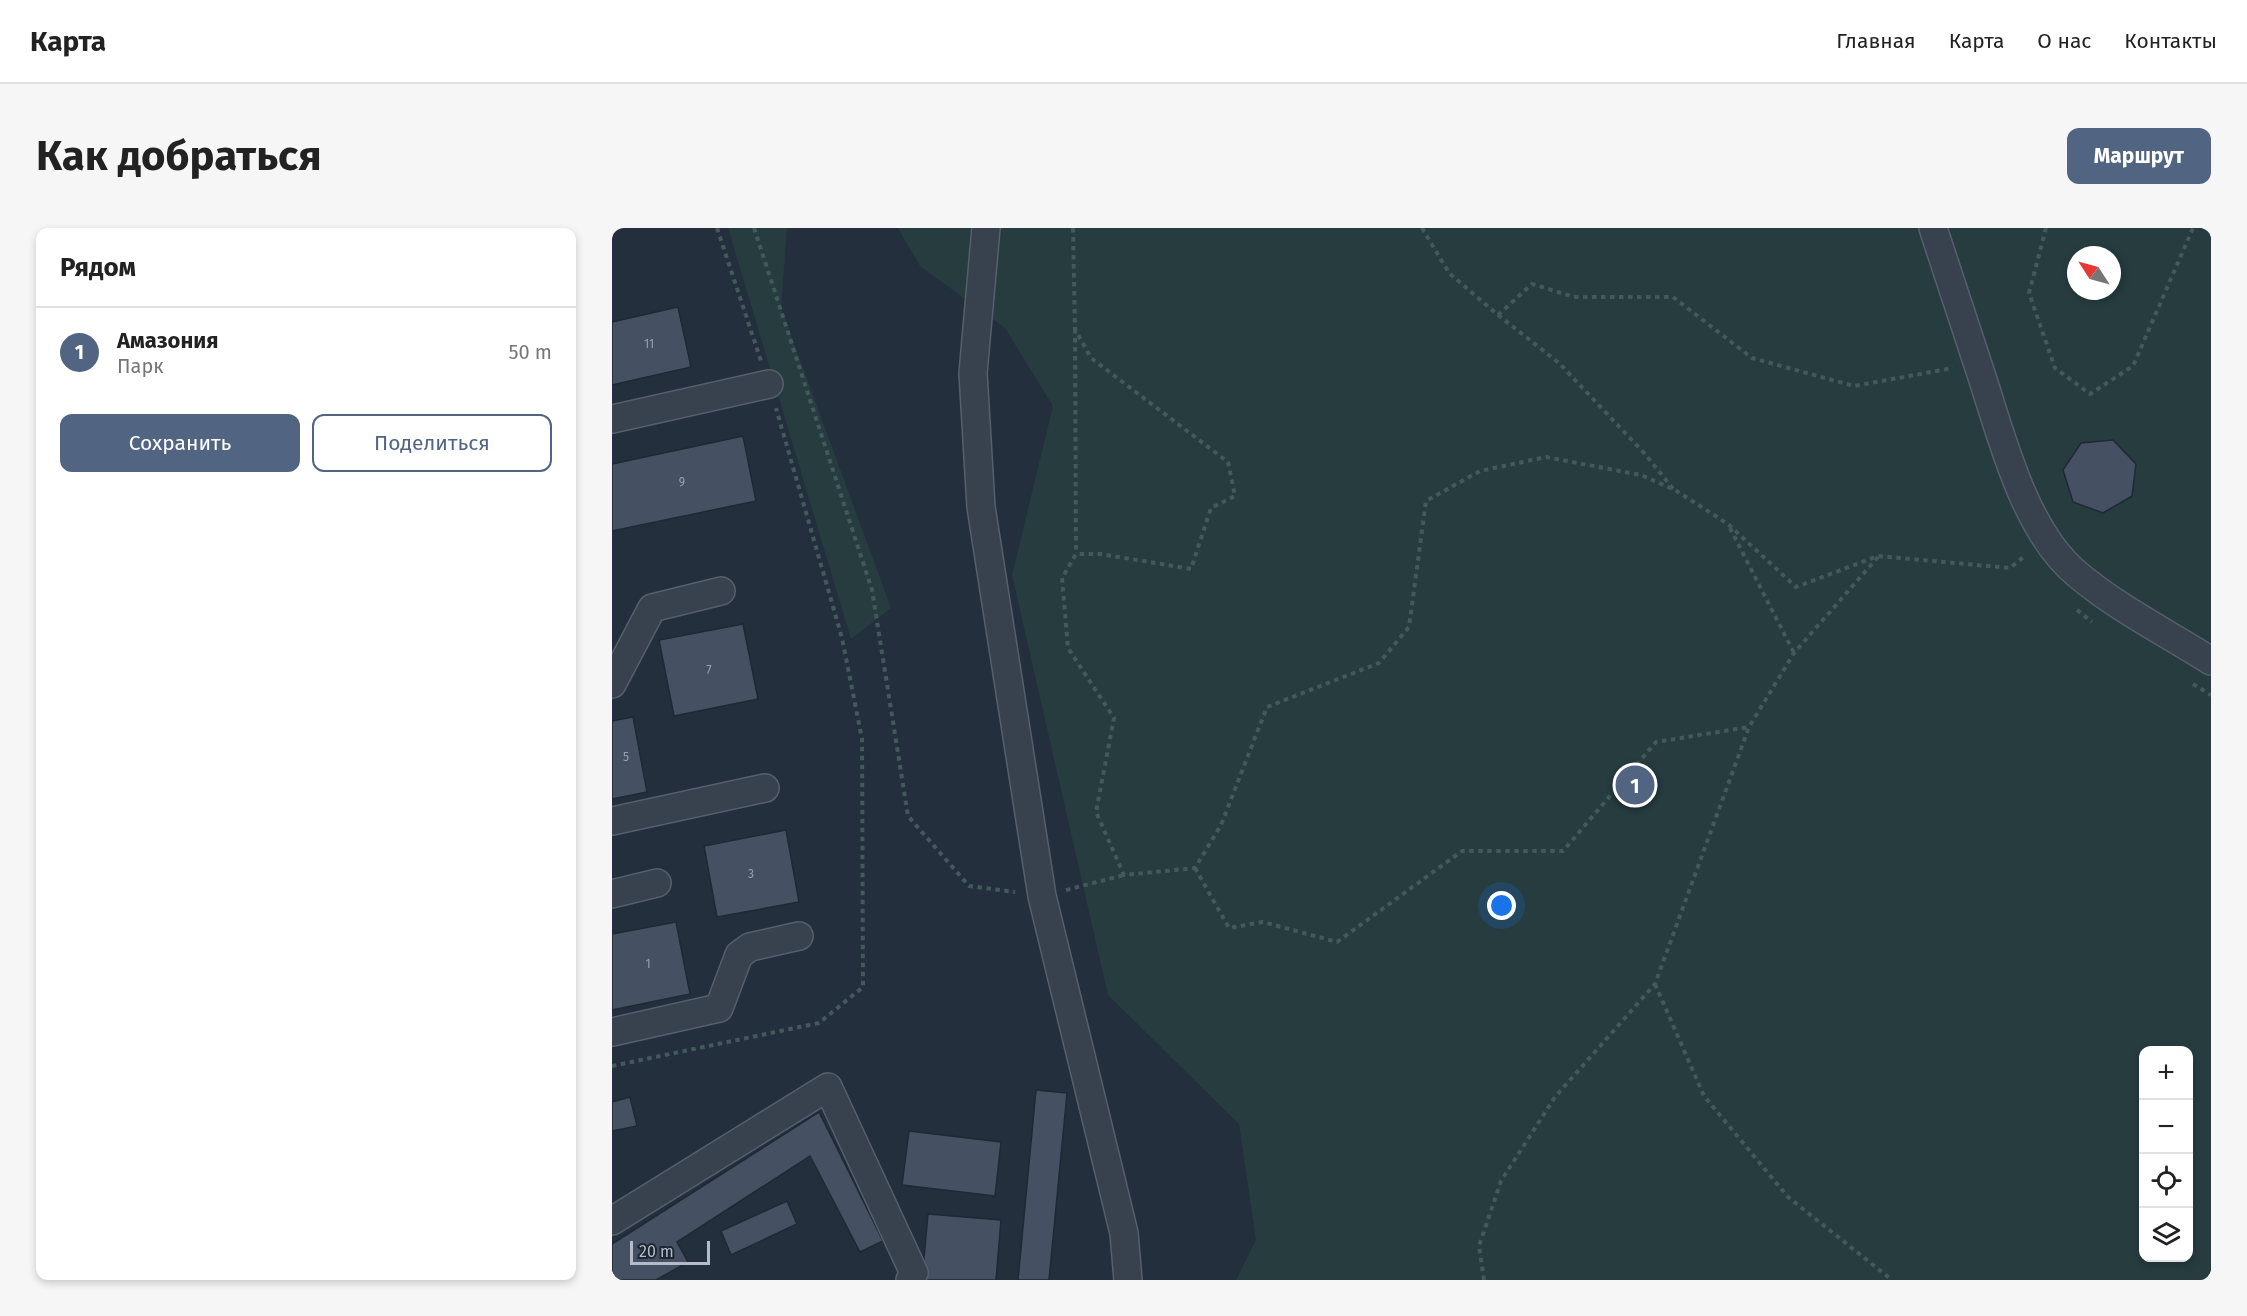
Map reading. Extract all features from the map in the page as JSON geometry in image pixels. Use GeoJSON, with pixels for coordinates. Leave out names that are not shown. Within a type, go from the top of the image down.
{"type":"FeatureCollection","features":[{"type":"Feature","properties":{"kind":"lane"},"geometry":{"type":"LineString","coordinates":[[986,228],[973,373],[981,507],[1042,896],[1124,1233],[1128,1280]]}},
{"type":"Feature","properties":{"kind":"lane"},"geometry":{"type":"LineString","coordinates":[[1933,228],[2028,507],[2046,540],[2076,574],[2211,661]]}},
{"type":"Feature","properties":{"kind":"lane"},"geometry":{"type":"LineString","coordinates":[[612,418],[769,384]]}},
{"type":"Feature","properties":{"kind":"lane"},"geometry":{"type":"LineString","coordinates":[[612,684],[652,608],[721,591]]}},
{"type":"Feature","properties":{"kind":"lane"},"geometry":{"type":"LineString","coordinates":[[612,821],[765,788]]}},
{"type":"Feature","properties":{"kind":"lane"},"geometry":{"type":"LineString","coordinates":[[612,894],[657,883]]}},
{"type":"Feature","properties":{"kind":"lane"},"geometry":{"type":"LineString","coordinates":[[612,1032],[719,1008],[739,956],[750,947],[799,936]]}},
{"type":"Feature","properties":{"kind":"lane"},"geometry":{"type":"LineString","coordinates":[[612,1221],[828,1088],[914,1273],[910,1280]]}},
{"type":"Feature","properties":{"kind":"path"},"geometry":{"type":"LineString","coordinates":[[612,1066],[819,1023],[863,987],[862,739],[842,638],[769,384],[717,228]]}},
{"type":"Feature","properties":{"kind":"path"},"geometry":{"type":"LineString","coordinates":[[753,228],[872,590],[908,816],[969,886],[1042,896],[1124,875],[1195,867]]}},
{"type":"Feature","properties":{"kind":"path"},"geometry":{"type":"LineString","coordinates":[[1073,228],[1076,554],[1062,578],[1068,648],[1114,718],[1096,812],[1124,875]]}},
{"type":"Feature","properties":{"kind":"path"},"geometry":{"type":"LineString","coordinates":[[1422,228],[1449,273],[1559,363],[1645,454],[1675,490]]}},
{"type":"Feature","properties":{"kind":"path"},"geometry":{"type":"LineString","coordinates":[[2046,228],[2029,292],[2055,368],[2090,394],[2133,366],[2193,228]]}},
{"type":"Feature","properties":{"kind":"path"},"geometry":{"type":"LineString","coordinates":[[1498,315],[1532,284],[1574,297],[1673,297],[1752,358],[1854,386],[1978,364]]}},
{"type":"Feature","properties":{"kind":"path"},"geometry":{"type":"LineString","coordinates":[[1075,329],[1091,358],[1228,462],[1235,496],[1211,508],[1191,569],[1101,554],[1076,554]]}},
{"type":"Feature","properties":{"kind":"path"},"geometry":{"type":"LineString","coordinates":[[1195,867],[1221,825],[1267,707],[1379,663],[1409,627],[1426,501],[1480,471],[1546,457],[1641,475],[1675,490],[1728,524],[1796,587],[1878,556],[2010,568],[2046,540]]}},
{"type":"Feature","properties":{"kind":"path"},"geometry":{"type":"LineString","coordinates":[[1728,524],[1794,653]]}},
{"type":"Feature","properties":{"kind":"path"},"geometry":{"type":"LineString","coordinates":[[1484,1280],[1479,1246],[1501,1181],[1555,1097],[1655,984],[1749,727],[1794,653],[1878,556]]}},
{"type":"Feature","properties":{"kind":"path"},"geometry":{"type":"LineString","coordinates":[[1195,867],[1228,928],[1263,922],[1337,942],[1462,851],[1563,851],[1656,742],[1749,727]]}},
{"type":"Feature","properties":{"kind":"path"},"geometry":{"type":"LineString","coordinates":[[1655,984],[1704,1096],[1788,1197],[1892,1280]]}},
{"type":"Feature","properties":{"kind":"green space"},"geometry":{"type":"Polygon","coordinates":[[[728,228],[787,228],[781,308],[891,608],[851,639],[728,228]]]}},
{"type":"Feature","properties":{"kind":"green space"},"geometry":{"type":"Polygon","coordinates":[[[898,228],[2211,228],[2211,1280],[1236,1280],[1256,1240],[1239,1124],[1108,995],[1012,575],[1053,406],[1005,328],[920,266],[898,228]]]}},
{"type":"Feature","properties":{"kind":"building"},"geometry":{"type":"Polygon","coordinates":[[[678,307],[691,367],[612,385],[612,322],[678,307]]]}},
{"type":"Feature","properties":{"kind":"building"},"geometry":{"type":"Polygon","coordinates":[[[743,436],[756,501],[612,531],[612,464],[743,436]]]}},
{"type":"Feature","properties":{"kind":"building"},"geometry":{"type":"Polygon","coordinates":[[[2113,440],[2136,464],[2132,496],[2103,513],[2073,502],[2063,470],[2081,443],[2113,440]]]}},
{"type":"Feature","properties":{"kind":"building"},"geometry":{"type":"Polygon","coordinates":[[[743,624],[758,699],[674,716],[659,640],[743,624]]]}},
{"type":"Feature","properties":{"kind":"building"},"geometry":{"type":"Polygon","coordinates":[[[633,717],[647,792],[612,799],[612,721],[633,717]]]}},
{"type":"Feature","properties":{"kind":"building"},"geometry":{"type":"Polygon","coordinates":[[[786,830],[799,902],[717,917],[704,846],[786,830]]]}},
{"type":"Feature","properties":{"kind":"building"},"geometry":{"type":"Polygon","coordinates":[[[676,922],[690,994],[612,1010],[612,934],[676,922]]]}},
{"type":"Feature","properties":{"kind":"building"},"geometry":{"type":"Polygon","coordinates":[[[1036,1090],[1067,1093],[1049,1280],[1018,1280],[1036,1090]]]}},
{"type":"Feature","properties":{"kind":"building"},"geometry":{"type":"Polygon","coordinates":[[[630,1097],[637,1126],[612,1131],[612,1102],[630,1097]]]}},
{"type":"Feature","properties":{"kind":"building"},"geometry":{"type":"Polygon","coordinates":[[[819,1112],[883,1241],[860,1252],[810,1156],[677,1242],[688,1262],[656,1280],[612,1280],[612,1244],[819,1112]]]}},
{"type":"Feature","properties":{"kind":"building"},"geometry":{"type":"Polygon","coordinates":[[[909,1131],[1001,1142],[995,1196],[902,1185],[909,1131]]]}},
{"type":"Feature","properties":{"kind":"building"},"geometry":{"type":"Polygon","coordinates":[[[787,1201],[797,1224],[731,1255],[721,1231],[787,1201]]]}},
{"type":"Feature","properties":{"kind":"building"},"geometry":{"type":"Polygon","coordinates":[[[928,1214],[1001,1220],[996,1280],[922,1280],[928,1214]]]}},
{"type":"Feature","properties":{"kind":"place","name":"Амазония"},"geometry":{"type":"Point","coordinates":[1635,785]}}]}
